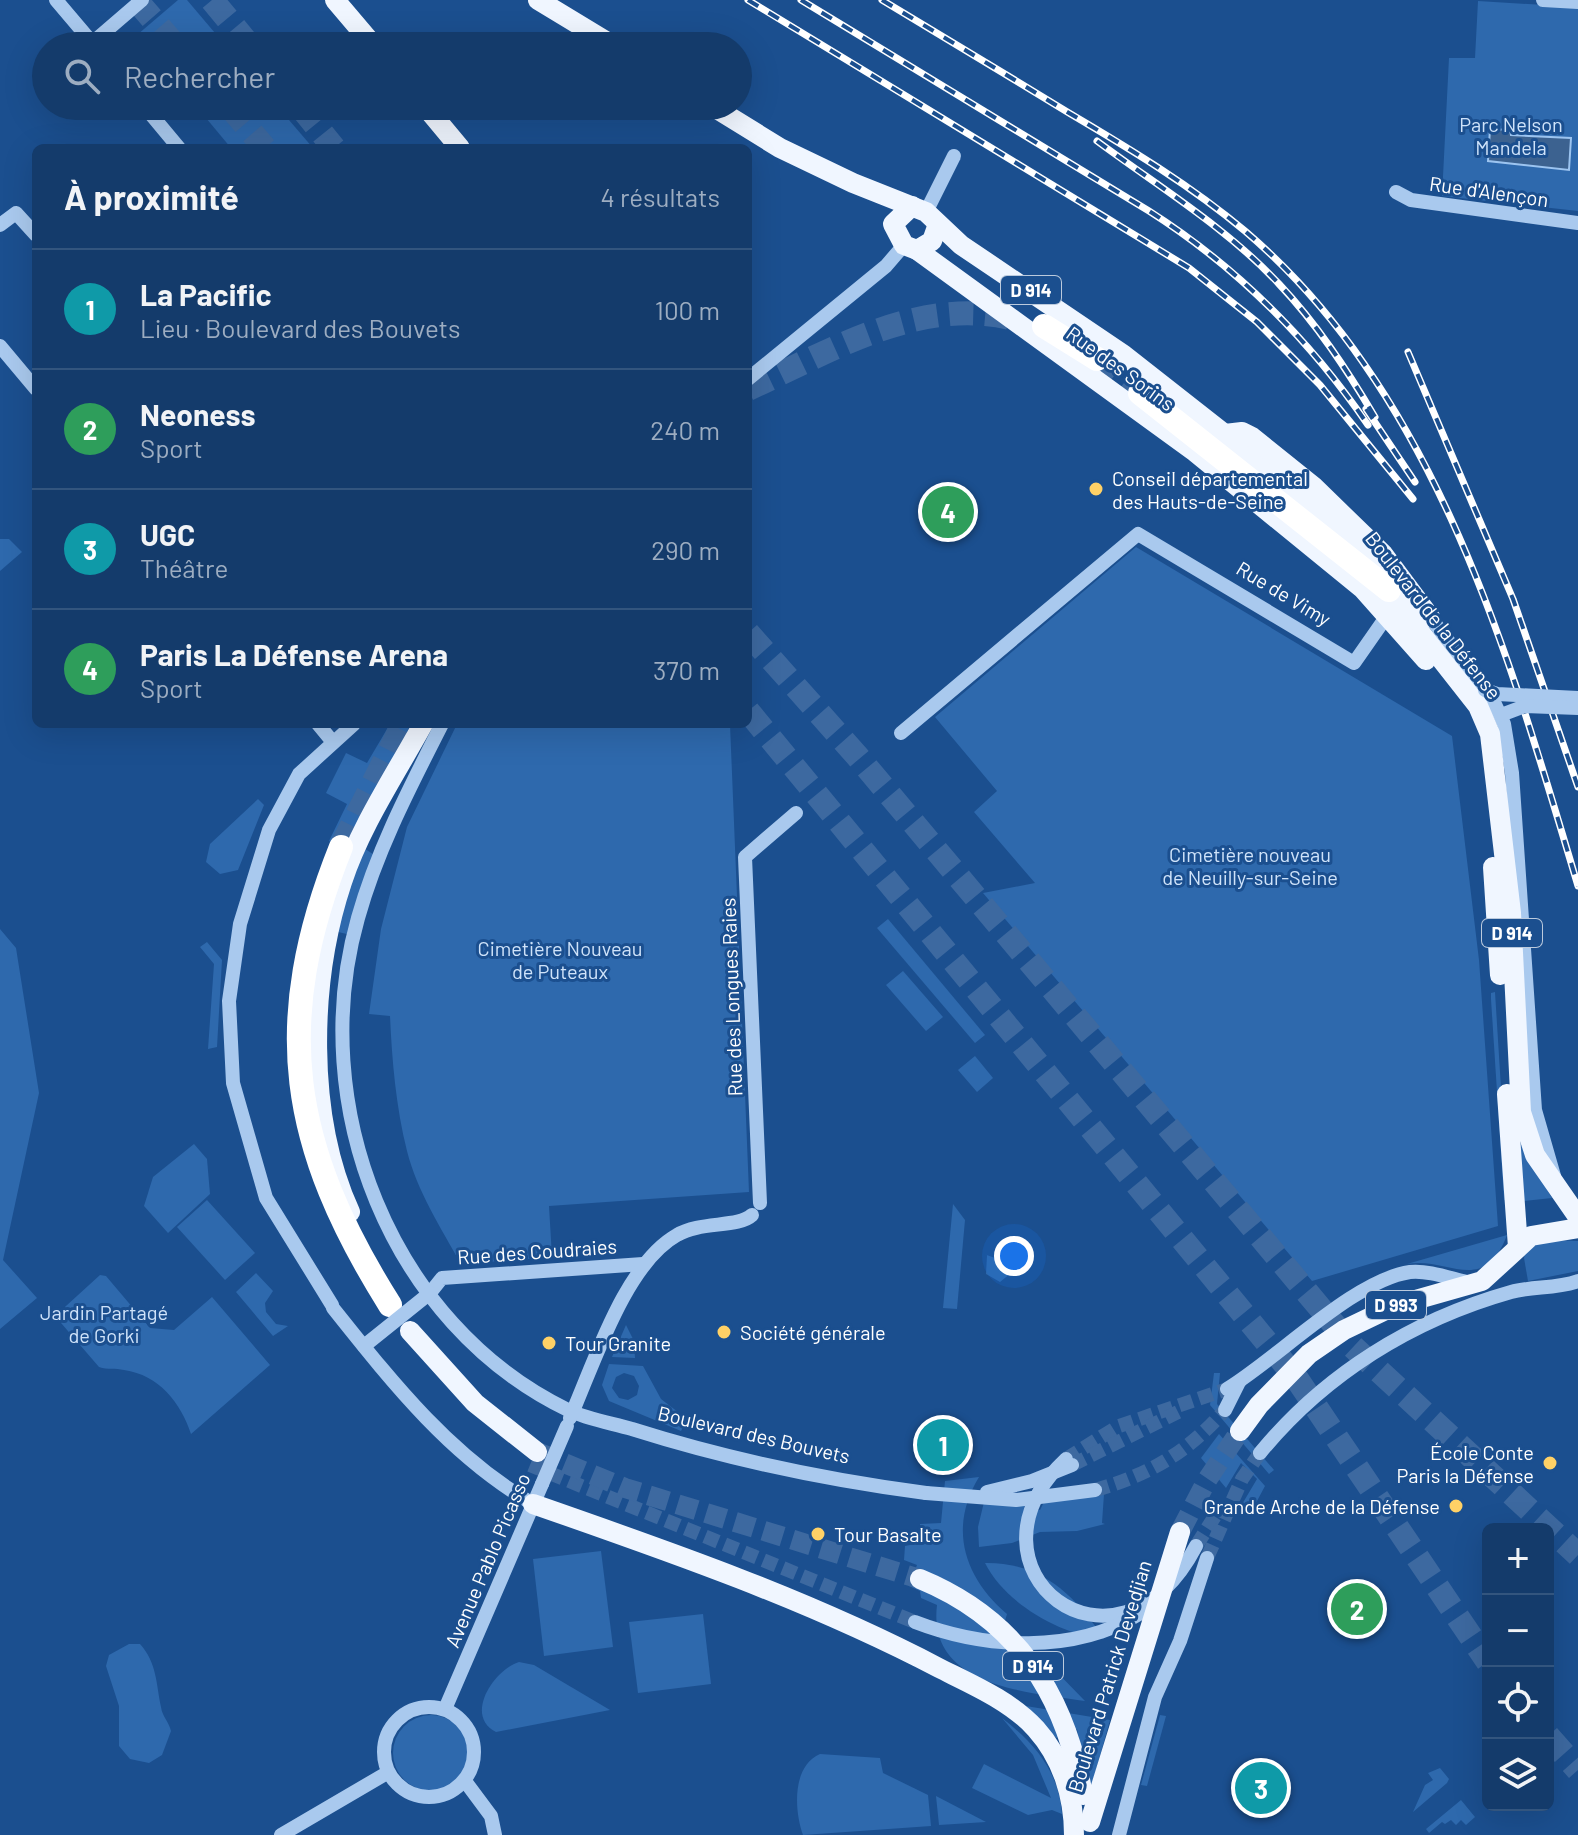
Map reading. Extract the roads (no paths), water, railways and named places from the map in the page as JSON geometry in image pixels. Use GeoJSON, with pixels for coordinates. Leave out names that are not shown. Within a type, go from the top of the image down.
{"type":"FeatureCollection","features":[{"type":"Feature","properties":{"kind":"highway"},"geometry":{"type":"LineString","coordinates":[[1044,326],[1097,359]]}},
{"type":"Feature","properties":{"kind":"highway"},"geometry":{"type":"LineString","coordinates":[[1140,393],[1391,602]]}},
{"type":"Feature","properties":{"kind":"highway"},"geometry":{"type":"LineString","coordinates":[[341,847],[321,902],[307,960],[299,1018],[300,1073],[308,1127],[323,1180],[345,1231],[392,1303]]}},
{"type":"Feature","properties":{"kind":"main road"},"geometry":{"type":"LineString","coordinates":[[335,0],[362,32]]}},
{"type":"Feature","properties":{"kind":"main road"},"geometry":{"type":"LineString","coordinates":[[538,0],[591,32]]}},
{"type":"Feature","properties":{"kind":"main road"},"geometry":{"type":"LineString","coordinates":[[437,120],[457,144]]}},
{"type":"Feature","properties":{"kind":"main road","name":"Boulevard de la Défense"},"geometry":{"type":"LineString","coordinates":[[735,120],[780,148],[926,214],[961,245],[1124,355],[1225,434],[1304,498],[1478,706],[1490,734],[1511,913],[1521,1112],[1535,1155],[1578,1217]]}},
{"type":"Feature","properties":{"kind":"main road","name":"Boulevard de la Défense"},"geometry":{"type":"LineString","coordinates":[[853,183],[893,224],[910,248]]}},
{"type":"Feature","properties":{"kind":"main road"},"geometry":{"type":"LineString","coordinates":[[893,224],[926,214],[932,241],[910,248]]}},
{"type":"Feature","properties":{"kind":"main road","name":"Rue des Sorins"},"geometry":{"type":"LineString","coordinates":[[910,248],[1195,452],[1292,530],[1391,602]]}},
{"type":"Feature","properties":{"kind":"main road"},"geometry":{"type":"LineString","coordinates":[[1225,434],[1242,432],[1252,437],[1313,486],[1383,554],[1430,617]]}},
{"type":"Feature","properties":{"kind":"main road"},"geometry":{"type":"LineString","coordinates":[[1391,602],[1474,726],[1483,757],[1518,1247]]}},
{"type":"Feature","properties":{"kind":"main road"},"geometry":{"type":"LineString","coordinates":[[392,1303],[347,1206],[333,1161],[316,1066],[319,985],[342,881],[421,728]]}},
{"type":"Feature","properties":{"kind":"main road","name":"D 993"},"geometry":{"type":"LineString","coordinates":[[1240,1431],[1259,1405],[1309,1354],[1344,1330],[1394,1306],[1475,1284],[1531,1236],[1578,1228]]}},
{"type":"Feature","properties":{"kind":"main road"},"geometry":{"type":"LineString","coordinates":[[410,1331],[475,1403],[537,1452]]}},
{"type":"Feature","properties":{"kind":"main road"},"geometry":{"type":"LineString","coordinates":[[537,1494],[870,1632],[993,1697],[1026,1719],[1053,1753],[1067,1782],[1083,1831]]}},
{"type":"Feature","properties":{"kind":"main road","name":"Boulevard Patrick Devedjian"},"geometry":{"type":"LineString","coordinates":[[1083,1831],[1180,1532]]}},
{"type":"Feature","properties":{"kind":"main road","name":"D 914"},"geometry":{"type":"LineString","coordinates":[[920,1579],[973,1605],[994,1621],[1025,1655],[1051,1695],[1066,1729],[1083,1831]]}},
{"type":"Feature","properties":{"kind":"street"},"geometry":{"type":"LineString","coordinates":[[56,0],[84,32]]}},
{"type":"Feature","properties":{"kind":"street"},"geometry":{"type":"LineString","coordinates":[[107,32],[142,0]]}},
{"type":"Feature","properties":{"kind":"street"},"geometry":{"type":"LineString","coordinates":[[1543,0],[1578,2]]}},
{"type":"Feature","properties":{"kind":"street"},"geometry":{"type":"LineString","coordinates":[[156,120],[176,144]]}},
{"type":"Feature","properties":{"kind":"street"},"geometry":{"type":"LineString","coordinates":[[926,214],[954,156]]}},
{"type":"Feature","properties":{"kind":"street","name":"Rue d'Alençon"},"geometry":{"type":"LineString","coordinates":[[1396,192],[1411,200],[1578,223]]}},
{"type":"Feature","properties":{"kind":"street"},"geometry":{"type":"LineString","coordinates":[[0,225],[16,213],[32,231]]}},
{"type":"Feature","properties":{"kind":"street"},"geometry":{"type":"LineString","coordinates":[[752,376],[910,248]]}},
{"type":"Feature","properties":{"kind":"street"},"geometry":{"type":"LineString","coordinates":[[0,346],[32,384]]}},
{"type":"Feature","properties":{"kind":"street","name":"Rue de Vimy"},"geometry":{"type":"LineString","coordinates":[[901,733],[1138,534],[1354,663],[1391,602]]}},
{"type":"Feature","properties":{"kind":"street"},"geometry":{"type":"LineString","coordinates":[[1430,617],[1501,715],[1512,773],[1535,1110],[1555,1185]]}},
{"type":"Feature","properties":{"kind":"street"},"geometry":{"type":"LineString","coordinates":[[1485,690],[1497,694],[1578,698]]}},
{"type":"Feature","properties":{"kind":"street"},"geometry":{"type":"LineString","coordinates":[[1501,715],[1525,706],[1578,708]]}},
{"type":"Feature","properties":{"kind":"street"},"geometry":{"type":"LineString","coordinates":[[321,728],[332,741]]}},
{"type":"Feature","properties":{"kind":"street"},"geometry":{"type":"LineString","coordinates":[[349,728],[299,774],[269,830],[235,946],[229,1013],[233,1083],[266,1198],[332,1306],[397,1388],[446,1438],[499,1482],[537,1494]]}},
{"type":"Feature","properties":{"kind":"street","name":"Boulevard des Bouvets"},"geometry":{"type":"LineString","coordinates":[[440,728],[379,857],[358,918],[342,1019],[343,1076],[356,1144],[377,1204],[401,1251],[430,1293],[480,1350],[515,1380],[570,1419],[734,1457],[926,1493]]}},
{"type":"Feature","properties":{"kind":"street","name":"Rue des Longues Raies"},"geometry":{"type":"LineString","coordinates":[[570,1419],[629,1287],[643,1264],[665,1243],[686,1230],[713,1223],[740,1223],[756,1209],[745,857],[796,813]]}},
{"type":"Feature","properties":{"kind":"street"},"geometry":{"type":"LineString","coordinates":[[374,815],[379,857]]}},
{"type":"Feature","properties":{"kind":"street","name":"Rue des Coudraies"},"geometry":{"type":"LineString","coordinates":[[364,1346],[430,1293],[442,1278],[643,1264]]}},
{"type":"Feature","properties":{"kind":"street"},"geometry":{"type":"LineString","coordinates":[[1225,1410],[1233,1385],[1321,1319],[1404,1273],[1427,1273],[1475,1284]]}},
{"type":"Feature","properties":{"kind":"street"},"geometry":{"type":"LineString","coordinates":[[1260,1453],[1290,1420],[1352,1365],[1432,1319],[1513,1291],[1578,1281]]}},
{"type":"Feature","properties":{"kind":"street","name":"Avenue Pablo Picasso"},"geometry":{"type":"LineString","coordinates":[[445,1709],[570,1419]]}},
{"type":"Feature","properties":{"kind":"street"},"geometry":{"type":"LineString","coordinates":[[926,1493],[963,1494],[1005,1489],[1069,1462],[1043,1485],[1032,1509],[1027,1530],[1028,1557],[1037,1580],[1048,1595],[1070,1609],[1091,1614],[1134,1614]]}},
{"type":"Feature","properties":{"kind":"street"},"geometry":{"type":"LineString","coordinates":[[926,1493],[1016,1500],[1095,1490]]}},
{"type":"Feature","properties":{"kind":"street"},"geometry":{"type":"LineString","coordinates":[[915,1622],[972,1638],[1025,1643],[1083,1637],[1134,1614],[1169,1588],[1196,1546]]}},
{"type":"Feature","properties":{"kind":"street"},"geometry":{"type":"LineString","coordinates":[[1119,1835],[1155,1697],[1180,1641],[1207,1558]]}},
{"type":"Feature","properties":{"kind":"street"},"geometry":{"type":"LineString","coordinates":[[422,1707],[445,1709],[462,1721],[474,1743],[476,1756],[465,1781],[451,1792],[433,1798],[415,1796],[387,1773],[384,1744],[392,1726],[410,1711],[422,1707]]}},
{"type":"Feature","properties":{"kind":"street"},"geometry":{"type":"LineString","coordinates":[[281,1835],[387,1773]]}},
{"type":"Feature","properties":{"kind":"street"},"geometry":{"type":"LineString","coordinates":[[465,1781],[491,1816],[495,1835]]}},
{"type":"Feature","properties":{"kind":"tunnel"},"geometry":{"type":"LineString","coordinates":[[136,0],[164,32]]}},
{"type":"Feature","properties":{"kind":"tunnel"},"geometry":{"type":"LineString","coordinates":[[212,0],[238,32]]}},
{"type":"Feature","properties":{"kind":"tunnel"},"geometry":{"type":"LineString","coordinates":[[241,120],[262,144]]}},
{"type":"Feature","properties":{"kind":"tunnel"},"geometry":{"type":"LineString","coordinates":[[311,120],[331,144]]}},
{"type":"Feature","properties":{"kind":"tunnel"},"geometry":{"type":"LineString","coordinates":[[752,387],[845,343],[913,320],[947,314],[982,314],[1018,320]]}},
{"type":"Feature","properties":{"kind":"tunnel"},"geometry":{"type":"LineString","coordinates":[[1097,359],[1140,393]]}},
{"type":"Feature","properties":{"kind":"tunnel"},"geometry":{"type":"LineString","coordinates":[[752,638],[858,757],[1352,1346],[1578,1555]]}},
{"type":"Feature","properties":{"kind":"tunnel"},"geometry":{"type":"LineString","coordinates":[[752,716],[1297,1379],[1482,1653]]}},
{"type":"Feature","properties":{"kind":"tunnel"},"geometry":{"type":"LineString","coordinates":[[341,847],[401,728]]}},
{"type":"Feature","properties":{"kind":"tunnel"},"geometry":{"type":"LineString","coordinates":[[1066,1459],[1119,1426],[1227,1389]]}},
{"type":"Feature","properties":{"kind":"tunnel"},"geometry":{"type":"LineString","coordinates":[[1095,1490],[1133,1477],[1166,1460],[1197,1438],[1225,1410]]}},
{"type":"Feature","properties":{"kind":"tunnel"},"geometry":{"type":"LineString","coordinates":[[1072,1465],[1178,1412]]}},
{"type":"Feature","properties":{"kind":"tunnel"},"geometry":{"type":"LineString","coordinates":[[1180,1532],[1207,1480],[1240,1431]]}},
{"type":"Feature","properties":{"kind":"tunnel"},"geometry":{"type":"LineString","coordinates":[[537,1452],[625,1488],[920,1579]]}},
{"type":"Feature","properties":{"kind":"tunnel"},"geometry":{"type":"LineString","coordinates":[[1207,1558],[1242,1479],[1260,1453]]}},
{"type":"Feature","properties":{"kind":"tunnel"},"geometry":{"type":"LineString","coordinates":[[530,1465],[915,1622]]}},
{"type":"Feature","properties":{"kind":"tunnel"},"geometry":{"type":"LineString","coordinates":[[1196,1546],[1222,1505]]}},
{"type":"Feature","properties":{"kind":"tunnel"},"geometry":{"type":"LineString","coordinates":[[1551,1739],[1578,1770]]}},
{"type":"Feature","properties":{"kind":"railway"},"geometry":{"type":"LineString","coordinates":[[748,0],[1189,268],[1257,322],[1320,385],[1413,499]]}},
{"type":"Feature","properties":{"kind":"railway"},"geometry":{"type":"LineString","coordinates":[[801,0],[1149,211],[1212,256],[1296,334],[1368,425]]}},
{"type":"Feature","properties":{"kind":"railway"},"geometry":{"type":"LineString","coordinates":[[882,0],[1181,183],[1245,231],[1312,297],[1368,370],[1416,449],[1457,533],[1523,708],[1578,886]]}},
{"type":"Feature","properties":{"kind":"railway"},"geometry":{"type":"LineString","coordinates":[[1097,141],[1215,226],[1259,264],[1319,331],[1375,417]]}},
{"type":"Feature","properties":{"kind":"railway"},"geometry":{"type":"LineString","coordinates":[[1408,352],[1513,599],[1578,787]]}},
{"type":"Feature","properties":{"kind":"railway"},"geometry":{"type":"LineString","coordinates":[[1366,409],[1415,482]]}},
{"type":"Feature","properties":{"kind":"place","name":"Conseil départemental des Hauts-de-Seine"},"geometry":{"type":"Point","coordinates":[1096,489]}},
{"type":"Feature","properties":{"kind":"place","name":"Paris La Défense Arena"},"geometry":{"type":"Point","coordinates":[948,512]}},
{"type":"Feature","properties":{"kind":"place","name":"Société générale"},"geometry":{"type":"Point","coordinates":[724,1332]}},
{"type":"Feature","properties":{"kind":"place","name":"Tour Granite"},"geometry":{"type":"Point","coordinates":[549,1343]}},
{"type":"Feature","properties":{"kind":"place","name":"La Pacific"},"geometry":{"type":"Point","coordinates":[943,1445]}},
{"type":"Feature","properties":{"kind":"place","name":"École Conte Paris la Défense"},"geometry":{"type":"Point","coordinates":[1550,1463]}},
{"type":"Feature","properties":{"kind":"place","name":"Grande Arche de la Défense"},"geometry":{"type":"Point","coordinates":[1456,1506]}},
{"type":"Feature","properties":{"kind":"place","name":"Tour Basalte"},"geometry":{"type":"Point","coordinates":[818,1534]}},
{"type":"Feature","properties":{"kind":"place","name":"Neoness"},"geometry":{"type":"Point","coordinates":[1357,1609]}},
{"type":"Feature","properties":{"kind":"place","name":"UGC"},"geometry":{"type":"Point","coordinates":[1261,1788]}},
{"type":"Feature","properties":{"kind":"park label","name":"Parc Nelson Mandela"},"geometry":{"type":"Point","coordinates":[1511,136]}},
{"type":"Feature","properties":{"kind":"park label","name":"Cimetière nouveau de Neuilly-sur-Seine"},"geometry":{"type":"Point","coordinates":[1250,866]}},
{"type":"Feature","properties":{"kind":"park label","name":"Cimetière Nouveau de Puteaux"},"geometry":{"type":"Point","coordinates":[560,960]}},
{"type":"Feature","properties":{"kind":"park label","name":"Jardin Partagé de Gorki"},"geometry":{"type":"Point","coordinates":[104,1324]}}]}
